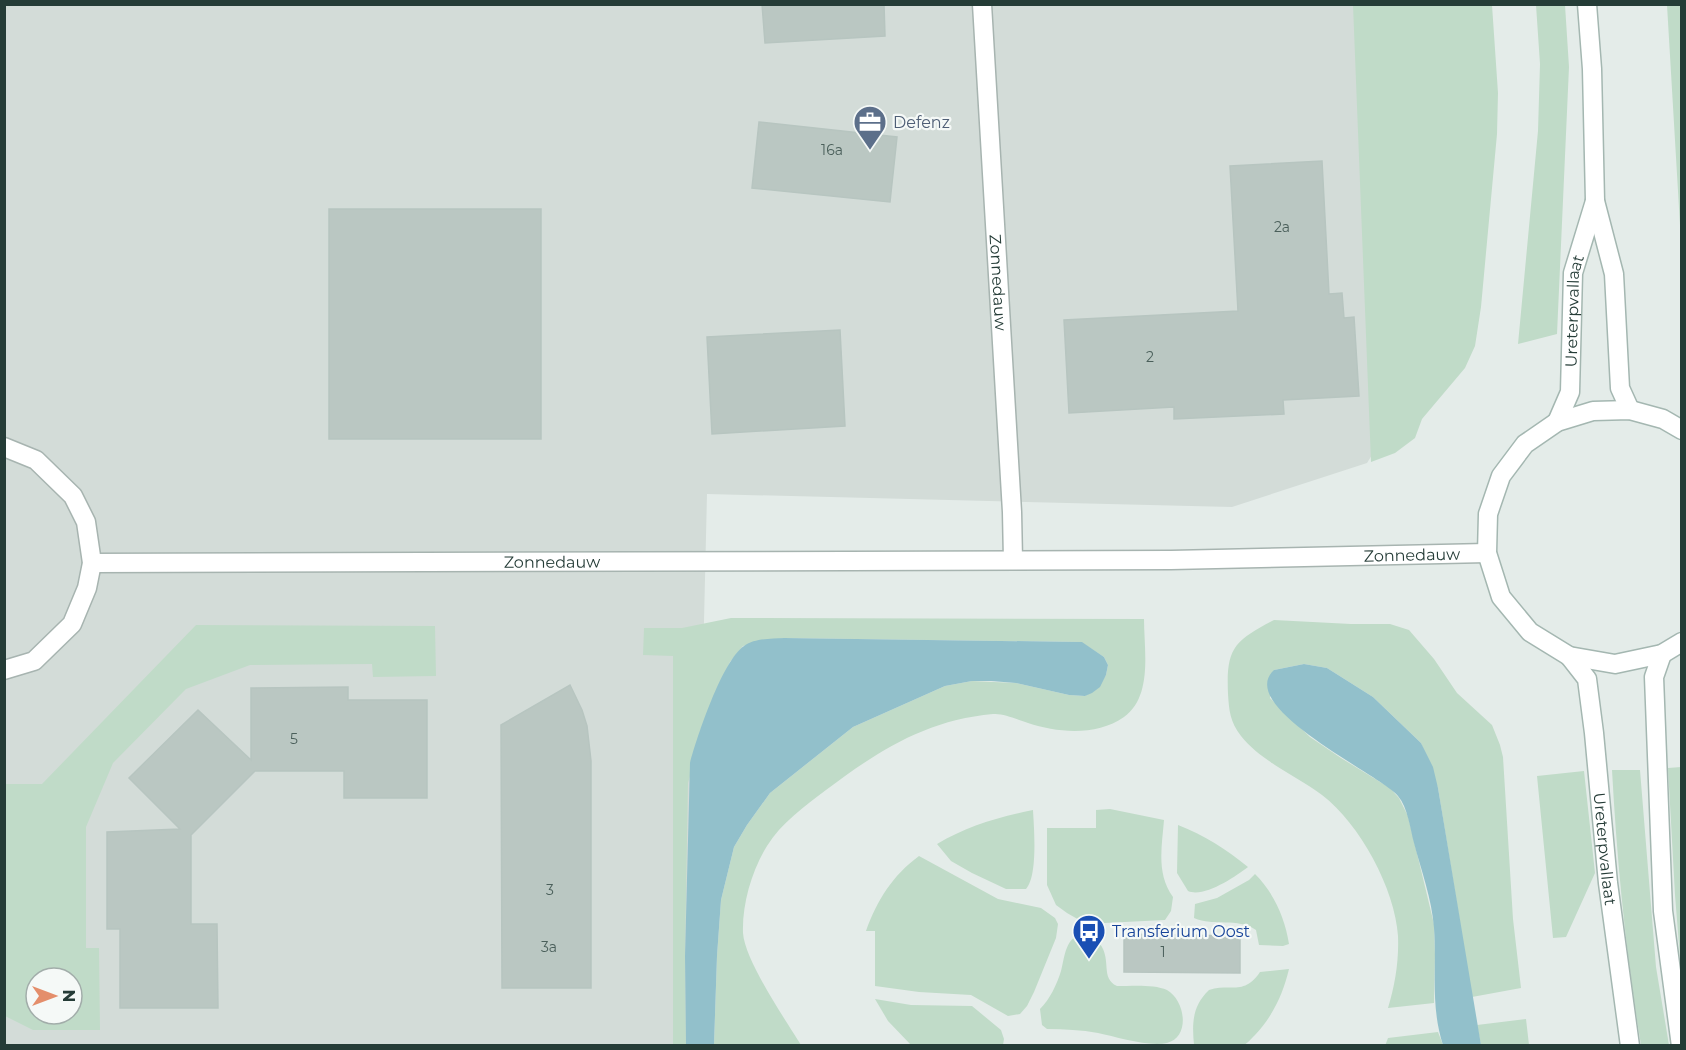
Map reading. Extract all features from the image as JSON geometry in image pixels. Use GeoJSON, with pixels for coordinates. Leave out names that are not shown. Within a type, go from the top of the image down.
{"type":"FeatureCollection","features":[{"type":"Feature","properties":{"kind":"street","name":"Zonnedauw"},"geometry":{"type":"LineString","coordinates":[[982,4],[1013,560]]}},
{"type":"Feature","properties":{"kind":"street","name":"Ureterpvallaat"},"geometry":{"type":"LineString","coordinates":[[1587,4],[1592,69],[1595,201],[1614,274],[1620,388],[1630,410]]}},
{"type":"Feature","properties":{"kind":"street","name":"Ureterpvallaat"},"geometry":{"type":"LineString","coordinates":[[1557,422],[1570,392],[1573,273],[1595,201]]}},
{"type":"Feature","properties":{"kind":"street"},"geometry":{"type":"LineString","coordinates":[[1682,430],[1663,419],[1630,410],[1593,411],[1557,422],[1525,444],[1501,476],[1488,514],[1487,553],[1501,597],[1530,632],[1569,656],[1615,664],[1662,654],[1682,642]]}},
{"type":"Feature","properties":{"kind":"street"},"geometry":{"type":"LineString","coordinates":[[4,447],[36,460],[73,496],[86,522],[92,563],[87,588],[72,624],[34,661],[4,670]]}},
{"type":"Feature","properties":{"kind":"street","name":"Zonnedauw"},"geometry":{"type":"LineString","coordinates":[[92,563],[1275,559],[1487,553]]}},
{"type":"Feature","properties":{"kind":"street"},"geometry":{"type":"LineString","coordinates":[[1662,654],[1654,677],[1663,911],[1681,1046]]}},
{"type":"Feature","properties":{"kind":"street","name":"Ureterpvallaat"},"geometry":{"type":"LineString","coordinates":[[1569,656],[1587,679],[1608,883],[1630,1046]]}},
{"type":"Feature","properties":{"kind":"shaded area"},"geometry":{"type":"Polygon","coordinates":[[[5,5],[1417,5],[1439,347],[1367,463],[1232,507],[707,494],[694,1045],[5,1046],[5,5]]]}},
{"type":"Feature","properties":{"kind":"green space"},"geometry":{"type":"Polygon","coordinates":[[[1353,5],[1492,5],[1498,93],[1497,134],[1481,307],[1475,346],[1465,368],[1422,419],[1415,438],[1395,453],[1371,462],[1353,5]]]}},
{"type":"Feature","properties":{"kind":"green space"},"geometry":{"type":"Polygon","coordinates":[[[1536,5],[1565,5],[1569,67],[1557,334],[1518,344],[1538,131],[1540,64],[1536,5]]]}},
{"type":"Feature","properties":{"kind":"green space"},"geometry":{"type":"Polygon","coordinates":[[[1667,5],[1681,5],[1681,242],[1667,5]]]}},
{"type":"Feature","properties":{"kind":"green space"},"geometry":{"type":"Polygon","coordinates":[[[731,618],[1144,619],[1145,672],[1143,685],[1133,708],[1124,717],[1090,730],[1064,731],[993,714],[969,717],[924,730],[884,750],[826,790],[786,822],[773,838],[762,855],[749,888],[744,911],[743,933],[745,945],[758,974],[801,1045],[714,1045],[721,900],[734,847],[770,793],[853,727],[945,686],[972,681],[1016,683],[1069,695],[1085,696],[1099,687],[1106,675],[1108,665],[1104,657],[1081,642],[784,638],[743,646],[730,662],[711,703],[688,783],[686,1045],[673,1046],[673,656],[643,655],[644,628],[682,628],[731,618]]]}},
{"type":"Feature","properties":{"kind":"green space"},"geometry":{"type":"Polygon","coordinates":[[[1274,620],[1390,624],[1409,630],[1434,659],[1457,693],[1492,725],[1503,757],[1513,919],[1521,988],[1472,997],[1438,788],[1421,743],[1373,697],[1327,668],[1304,664],[1274,670],[1270,698],[1310,737],[1390,788],[1399,798],[1408,816],[1434,924],[1434,1003],[1388,1008],[1396,973],[1398,936],[1390,898],[1373,859],[1362,840],[1336,807],[1249,745],[1234,726],[1231,716],[1228,678],[1231,656],[1241,641],[1274,620]]]}},
{"type":"Feature","properties":{"kind":"green space"},"geometry":{"type":"Polygon","coordinates":[[[196,625],[435,626],[436,676],[373,677],[372,664],[250,665],[186,689],[113,763],[86,827],[86,948],[99,948],[100,1030],[33,1030],[25,1026],[84,1026],[84,966],[24,966],[24,1026],[5,1016],[5,784],[42,784],[196,625]]]}},
{"type":"Feature","properties":{"kind":"green space"},"geometry":{"type":"Polygon","coordinates":[[[1682,767],[1681,970],[1668,768],[1682,767]]]}},
{"type":"Feature","properties":{"kind":"green space"},"geometry":{"type":"Polygon","coordinates":[[[1612,770],[1640,770],[1656,967],[1669,1045],[1641,1045],[1623,908],[1612,770]]]}},
{"type":"Feature","properties":{"kind":"green space"},"geometry":{"type":"Polygon","coordinates":[[[1584,771],[1595,873],[1566,937],[1553,938],[1537,776],[1584,771]]]}},
{"type":"Feature","properties":{"kind":"green space"},"geometry":{"type":"Polygon","coordinates":[[[1110,809],[1164,820],[1162,869],[1173,897],[1171,911],[1165,920],[1104,923],[1081,921],[1056,905],[1047,885],[1047,828],[1096,828],[1096,810],[1110,809]]]}},
{"type":"Feature","properties":{"kind":"green space"},"geometry":{"type":"Polygon","coordinates":[[[1033,810],[1034,863],[1030,883],[1026,889],[1006,889],[972,873],[951,861],[937,844],[984,823],[1033,810]]]}},
{"type":"Feature","properties":{"kind":"green space"},"geometry":{"type":"Polygon","coordinates":[[[1178,825],[1214,843],[1248,867],[1228,881],[1211,889],[1202,892],[1188,891],[1177,873],[1178,825]]]}},
{"type":"Feature","properties":{"kind":"green space"},"geometry":{"type":"Polygon","coordinates":[[[919,856],[998,899],[1041,908],[1055,918],[1058,924],[1056,938],[1034,992],[1020,1014],[1008,1016],[971,995],[919,992],[875,986],[875,931],[866,931],[887,889],[901,871],[919,856]]]}},
{"type":"Feature","properties":{"kind":"green space"},"geometry":{"type":"Polygon","coordinates":[[[1255,874],[1268,889],[1278,906],[1289,944],[1259,945],[1256,930],[1249,926],[1202,921],[1194,918],[1195,904],[1217,898],[1249,880],[1255,874]]]}},
{"type":"Feature","properties":{"kind":"green space"},"geometry":{"type":"Polygon","coordinates":[[[1084,933],[1095,938],[1100,944],[1105,956],[1107,973],[1112,983],[1117,986],[1156,987],[1167,990],[1173,995],[1183,1018],[1180,1034],[1175,1039],[1167,1043],[1151,1044],[1092,1032],[1047,1029],[1042,1025],[1040,1009],[1055,986],[1069,943],[1084,933]]]}},
{"type":"Feature","properties":{"kind":"green space"},"geometry":{"type":"Polygon","coordinates":[[[1289,969],[1284,987],[1272,1012],[1247,1043],[1229,1047],[1194,1045],[1194,1016],[1199,1002],[1209,990],[1243,986],[1260,972],[1289,969]]]}},
{"type":"Feature","properties":{"kind":"green space"},"geometry":{"type":"Polygon","coordinates":[[[875,999],[911,1005],[972,1006],[1001,1030],[1003,1045],[911,1045],[888,1021],[875,999]]]}},
{"type":"Feature","properties":{"kind":"green space"},"geometry":{"type":"Polygon","coordinates":[[[1526,1019],[1529,1045],[1481,1045],[1477,1025],[1526,1019]]]}},
{"type":"Feature","properties":{"kind":"green space"},"geometry":{"type":"Polygon","coordinates":[[[1438,1032],[1443,1045],[1385,1046],[1388,1038],[1438,1032]]]}},
{"type":"Feature","properties":{"kind":"water"},"geometry":{"type":"Polygon","coordinates":[[[784,638],[1082,642],[1104,657],[1108,665],[1100,687],[1085,696],[1069,695],[1016,683],[991,681],[972,681],[945,686],[853,727],[770,793],[734,847],[721,900],[714,1045],[686,1045],[685,956],[690,763],[711,700],[736,654],[744,646],[753,642],[784,638]]]}},
{"type":"Feature","properties":{"kind":"water"},"geometry":{"type":"Polygon","coordinates":[[[1304,664],[1327,668],[1373,697],[1421,743],[1433,767],[1481,1045],[1443,1045],[1435,1001],[1435,943],[1431,906],[1408,818],[1398,796],[1291,721],[1274,702],[1267,685],[1274,670],[1304,664]]]}},
{"type":"Feature","properties":{"kind":"building"},"geometry":{"type":"Polygon","coordinates":[[[762,4],[884,4],[885,36],[765,43],[762,4]]]}},
{"type":"Feature","properties":{"kind":"building"},"geometry":{"type":"Polygon","coordinates":[[[759,122],[897,137],[890,202],[752,188],[759,122]]]}},
{"type":"Feature","properties":{"kind":"building"},"geometry":{"type":"Polygon","coordinates":[[[1322,161],[1329,294],[1342,293],[1344,318],[1354,317],[1359,396],[1283,400],[1284,414],[1174,419],[1174,407],[1069,413],[1064,320],[1238,311],[1230,166],[1322,161]]]}},
{"type":"Feature","properties":{"kind":"building"},"geometry":{"type":"Polygon","coordinates":[[[329,209],[541,209],[541,439],[329,439],[329,209]]]}},
{"type":"Feature","properties":{"kind":"building"},"geometry":{"type":"Polygon","coordinates":[[[840,330],[845,426],[712,434],[707,337],[840,330]]]}},
{"type":"Feature","properties":{"kind":"building"},"geometry":{"type":"Polygon","coordinates":[[[570,685],[587,726],[591,761],[591,988],[502,988],[501,725],[570,685]]]}},
{"type":"Feature","properties":{"kind":"building"},"geometry":{"type":"Polygon","coordinates":[[[348,687],[348,700],[427,700],[427,798],[344,798],[344,771],[255,771],[191,835],[191,924],[217,924],[218,1008],[120,1008],[120,929],[107,929],[107,832],[180,829],[129,778],[198,710],[251,760],[251,688],[348,687]]]}},
{"type":"Feature","properties":{"kind":"building"},"geometry":{"type":"Polygon","coordinates":[[[1124,934],[1240,936],[1240,973],[1124,972],[1124,934]]]}},
{"type":"Feature","properties":{"kind":"place","name":"Defenz"},"geometry":{"type":"Point","coordinates":[870,151]}},
{"type":"Feature","properties":{"kind":"place","name":"Transferium Oost"},"geometry":{"type":"Point","coordinates":[1089,960]}}]}
